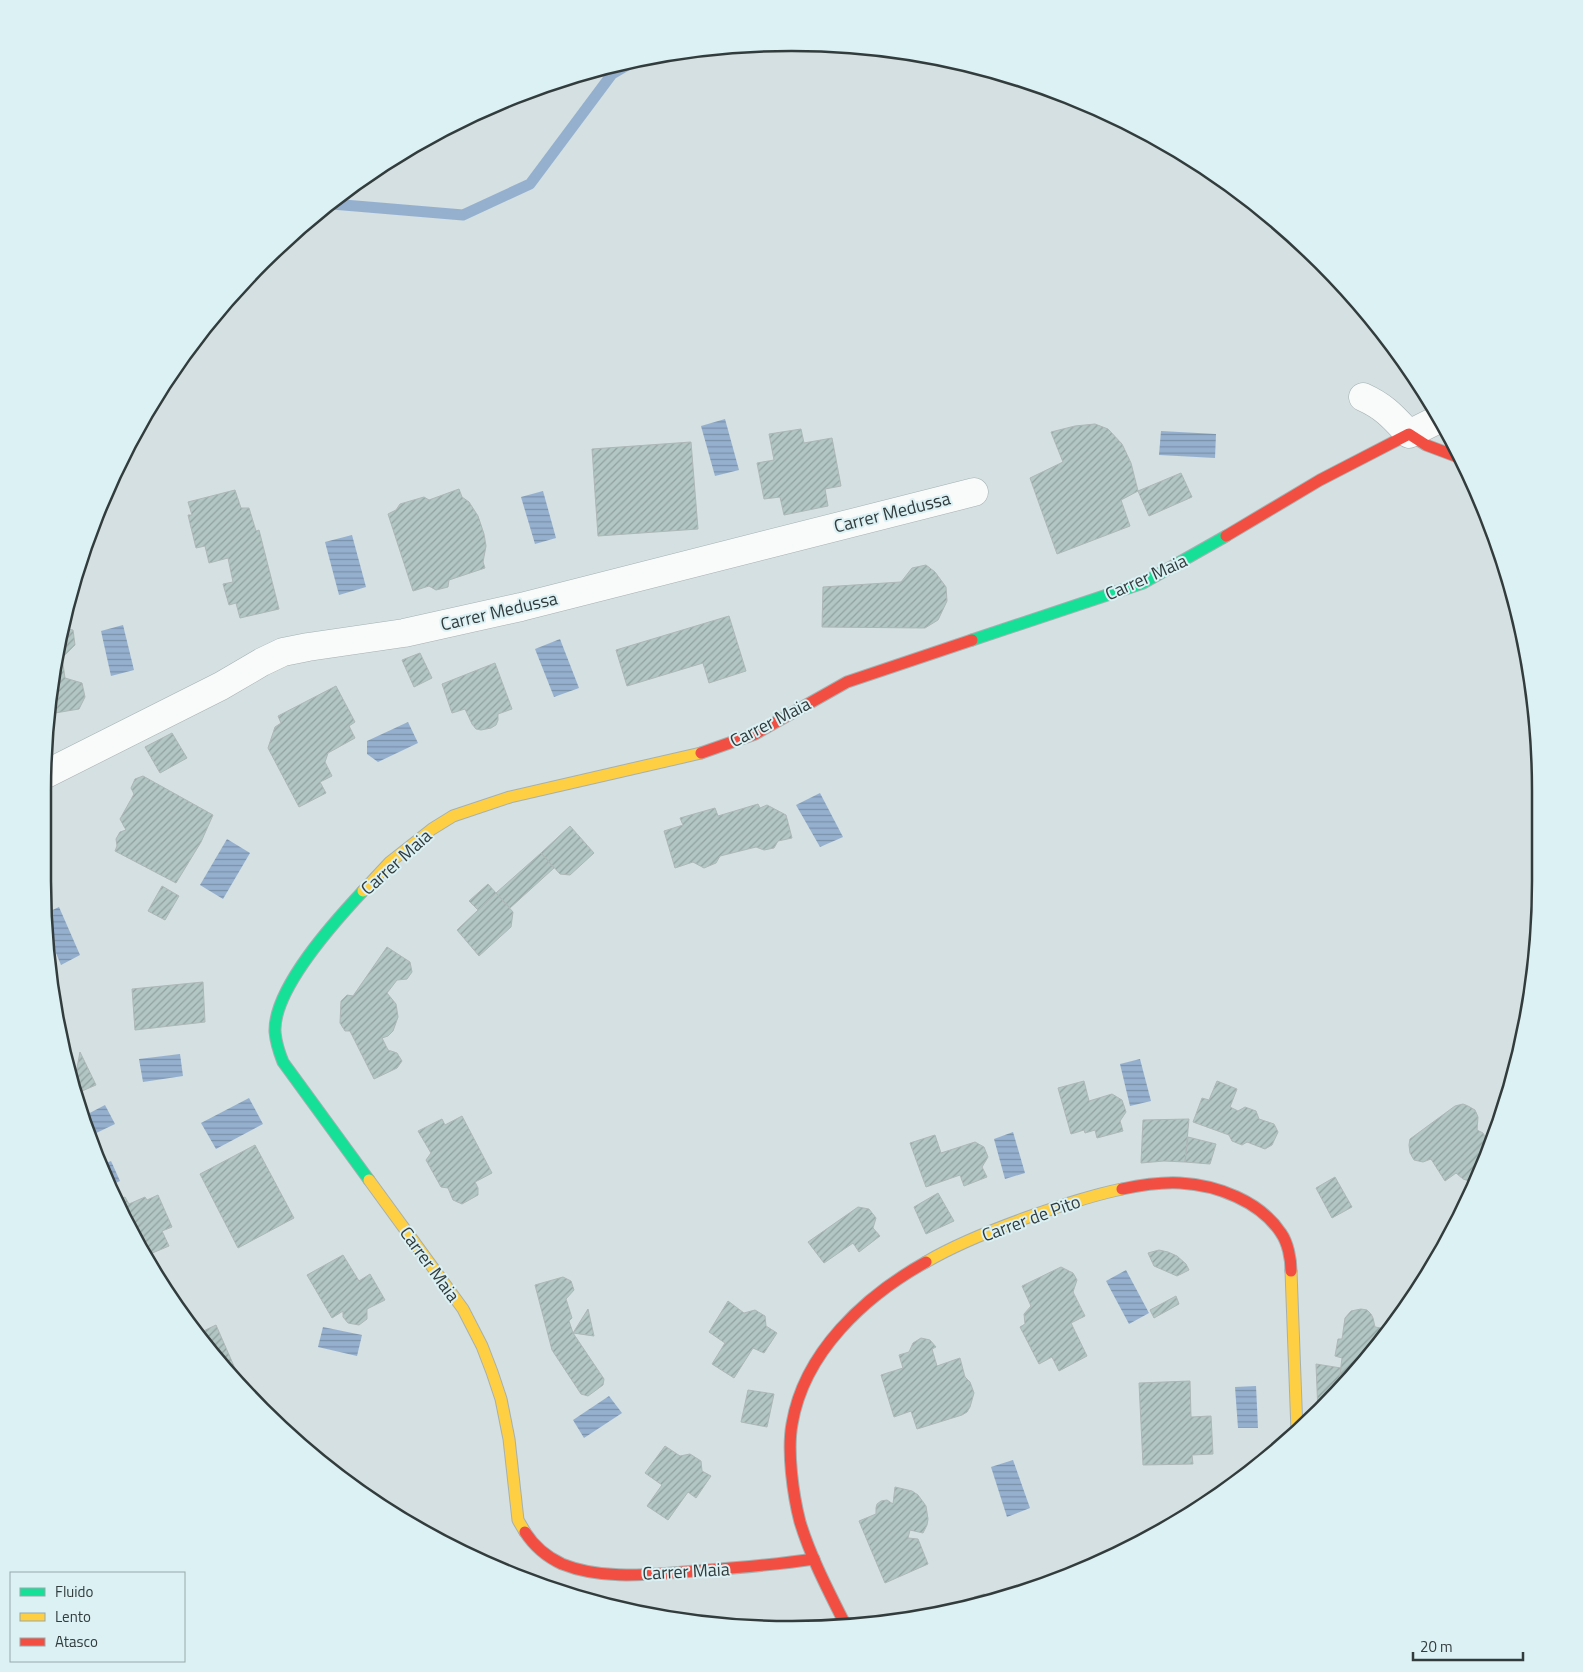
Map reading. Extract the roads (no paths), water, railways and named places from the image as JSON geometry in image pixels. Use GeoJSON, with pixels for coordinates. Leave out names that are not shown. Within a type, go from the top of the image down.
{"type":"FeatureCollection","features":[{"type":"Feature","properties":{"kind":"street"},"geometry":{"type":"LineString","coordinates":[[1363,397],[1379,404],[1409,434],[1426,445],[1450,455]]}},
{"type":"Feature","properties":{"kind":"street"},"geometry":{"type":"LineString","coordinates":[[1409,434],[1433,422]]}},
{"type":"Feature","properties":{"kind":"street","name":"Carrer Maia"},"geometry":{"type":"LineString","coordinates":[[814,1559],[745,1568],[662,1574],[621,1574],[588,1571],[562,1564],[546,1555],[534,1545],[525,1534],[518,1520],[504,1411],[490,1367],[476,1334],[463,1308],[282,1062],[277,1047],[275,1031],[282,999],[296,974],[337,919],[369,883],[412,844],[453,816],[510,797],[710,751],[755,734],[848,682],[1143,583],[1172,568],[1270,509],[1409,434]]}},
{"type":"Feature","properties":{"kind":"street","name":"Carrer Medussa"},"geometry":{"type":"LineString","coordinates":[[52,771],[212,691],[283,652],[404,633],[521,607],[974,492]]}},
{"type":"Feature","properties":{"kind":"street","name":"Carrer de Pito"},"geometry":{"type":"LineString","coordinates":[[814,1559],[797,1509],[791,1454],[792,1424],[798,1399],[811,1369],[834,1337],[856,1313],[898,1279],[950,1249],[1020,1220],[1095,1195],[1132,1187],[1166,1183],[1194,1184],[1242,1199],[1264,1214],[1281,1233],[1288,1249],[1291,1267],[1297,1421]]}},
{"type":"Feature","properties":{"kind":"street"},"geometry":{"type":"LineString","coordinates":[[814,1559],[843,1619]]}},
{"type":"Feature","properties":{"kind":"water"},"geometry":{"type":"Polygon","coordinates":[[[725,419],[739,470],[715,476],[701,426],[725,419]]]}},
{"type":"Feature","properties":{"kind":"water"},"geometry":{"type":"Polygon","coordinates":[[[1161,431],[1216,434],[1215,458],[1159,455],[1161,431]]]}},
{"type":"Feature","properties":{"kind":"water"},"geometry":{"type":"Polygon","coordinates":[[[543,491],[556,538],[535,544],[521,497],[543,491]]]}},
{"type":"Feature","properties":{"kind":"water"},"geometry":{"type":"Polygon","coordinates":[[[352,535],[366,587],[339,595],[325,542],[352,535]]]}},
{"type":"Feature","properties":{"kind":"water"},"geometry":{"type":"Polygon","coordinates":[[[123,625],[134,670],[111,676],[101,631],[123,625]]]}},
{"type":"Feature","properties":{"kind":"water"},"geometry":{"type":"Polygon","coordinates":[[[560,639],[579,688],[554,697],[535,649],[560,639]]]}},
{"type":"Feature","properties":{"kind":"water"},"geometry":{"type":"Polygon","coordinates":[[[408,722],[418,743],[378,762],[367,754],[367,741],[408,722]]]}},
{"type":"Feature","properties":{"kind":"water"},"geometry":{"type":"Polygon","coordinates":[[[820,793],[843,837],[820,847],[796,805],[820,793]]]}},
{"type":"Feature","properties":{"kind":"water"},"geometry":{"type":"Polygon","coordinates":[[[227,839],[250,853],[223,899],[200,885],[227,839]]]}},
{"type":"Feature","properties":{"kind":"water"},"geometry":{"type":"Polygon","coordinates":[[[59,907],[80,955],[61,965],[55,952],[52,910],[59,907]]]}},
{"type":"Feature","properties":{"kind":"water"},"geometry":{"type":"Polygon","coordinates":[[[180,1054],[183,1076],[143,1082],[139,1059],[180,1054]]]}},
{"type":"Feature","properties":{"kind":"water"},"geometry":{"type":"Polygon","coordinates":[[[1140,1059],[1151,1101],[1130,1106],[1120,1064],[1140,1059]]]}},
{"type":"Feature","properties":{"kind":"water"},"geometry":{"type":"Polygon","coordinates":[[[249,1098],[263,1124],[216,1149],[201,1123],[249,1098]]]}},
{"type":"Feature","properties":{"kind":"water"},"geometry":{"type":"Polygon","coordinates":[[[105,1105],[115,1124],[96,1133],[89,1113],[105,1105]]]}},
{"type":"Feature","properties":{"kind":"water"},"geometry":{"type":"Polygon","coordinates":[[[1013,1132],[1025,1173],[1005,1179],[994,1139],[1013,1132]]]}},
{"type":"Feature","properties":{"kind":"water"},"geometry":{"type":"Polygon","coordinates":[[[111,1161],[120,1181],[116,1183],[107,1162],[111,1161]]]}},
{"type":"Feature","properties":{"kind":"water"},"geometry":{"type":"Polygon","coordinates":[[[1126,1270],[1149,1313],[1129,1324],[1106,1281],[1126,1270]]]}},
{"type":"Feature","properties":{"kind":"water"},"geometry":{"type":"Polygon","coordinates":[[[323,1327],[362,1335],[357,1356],[318,1347],[323,1327]]]}},
{"type":"Feature","properties":{"kind":"water"},"geometry":{"type":"Polygon","coordinates":[[[1256,1386],[1258,1428],[1238,1428],[1235,1387],[1256,1386]]]}},
{"type":"Feature","properties":{"kind":"water"},"geometry":{"type":"Polygon","coordinates":[[[609,1396],[622,1413],[584,1438],[573,1420],[609,1396]]]}},
{"type":"Feature","properties":{"kind":"water"},"geometry":{"type":"Polygon","coordinates":[[[1013,1460],[1030,1508],[1007,1517],[991,1467],[1013,1460]]]}},
{"type":"Feature","properties":{"kind":"waterway"},"geometry":{"type":"LineString","coordinates":[[340,205],[463,215],[530,184],[614,73]]}}]}
